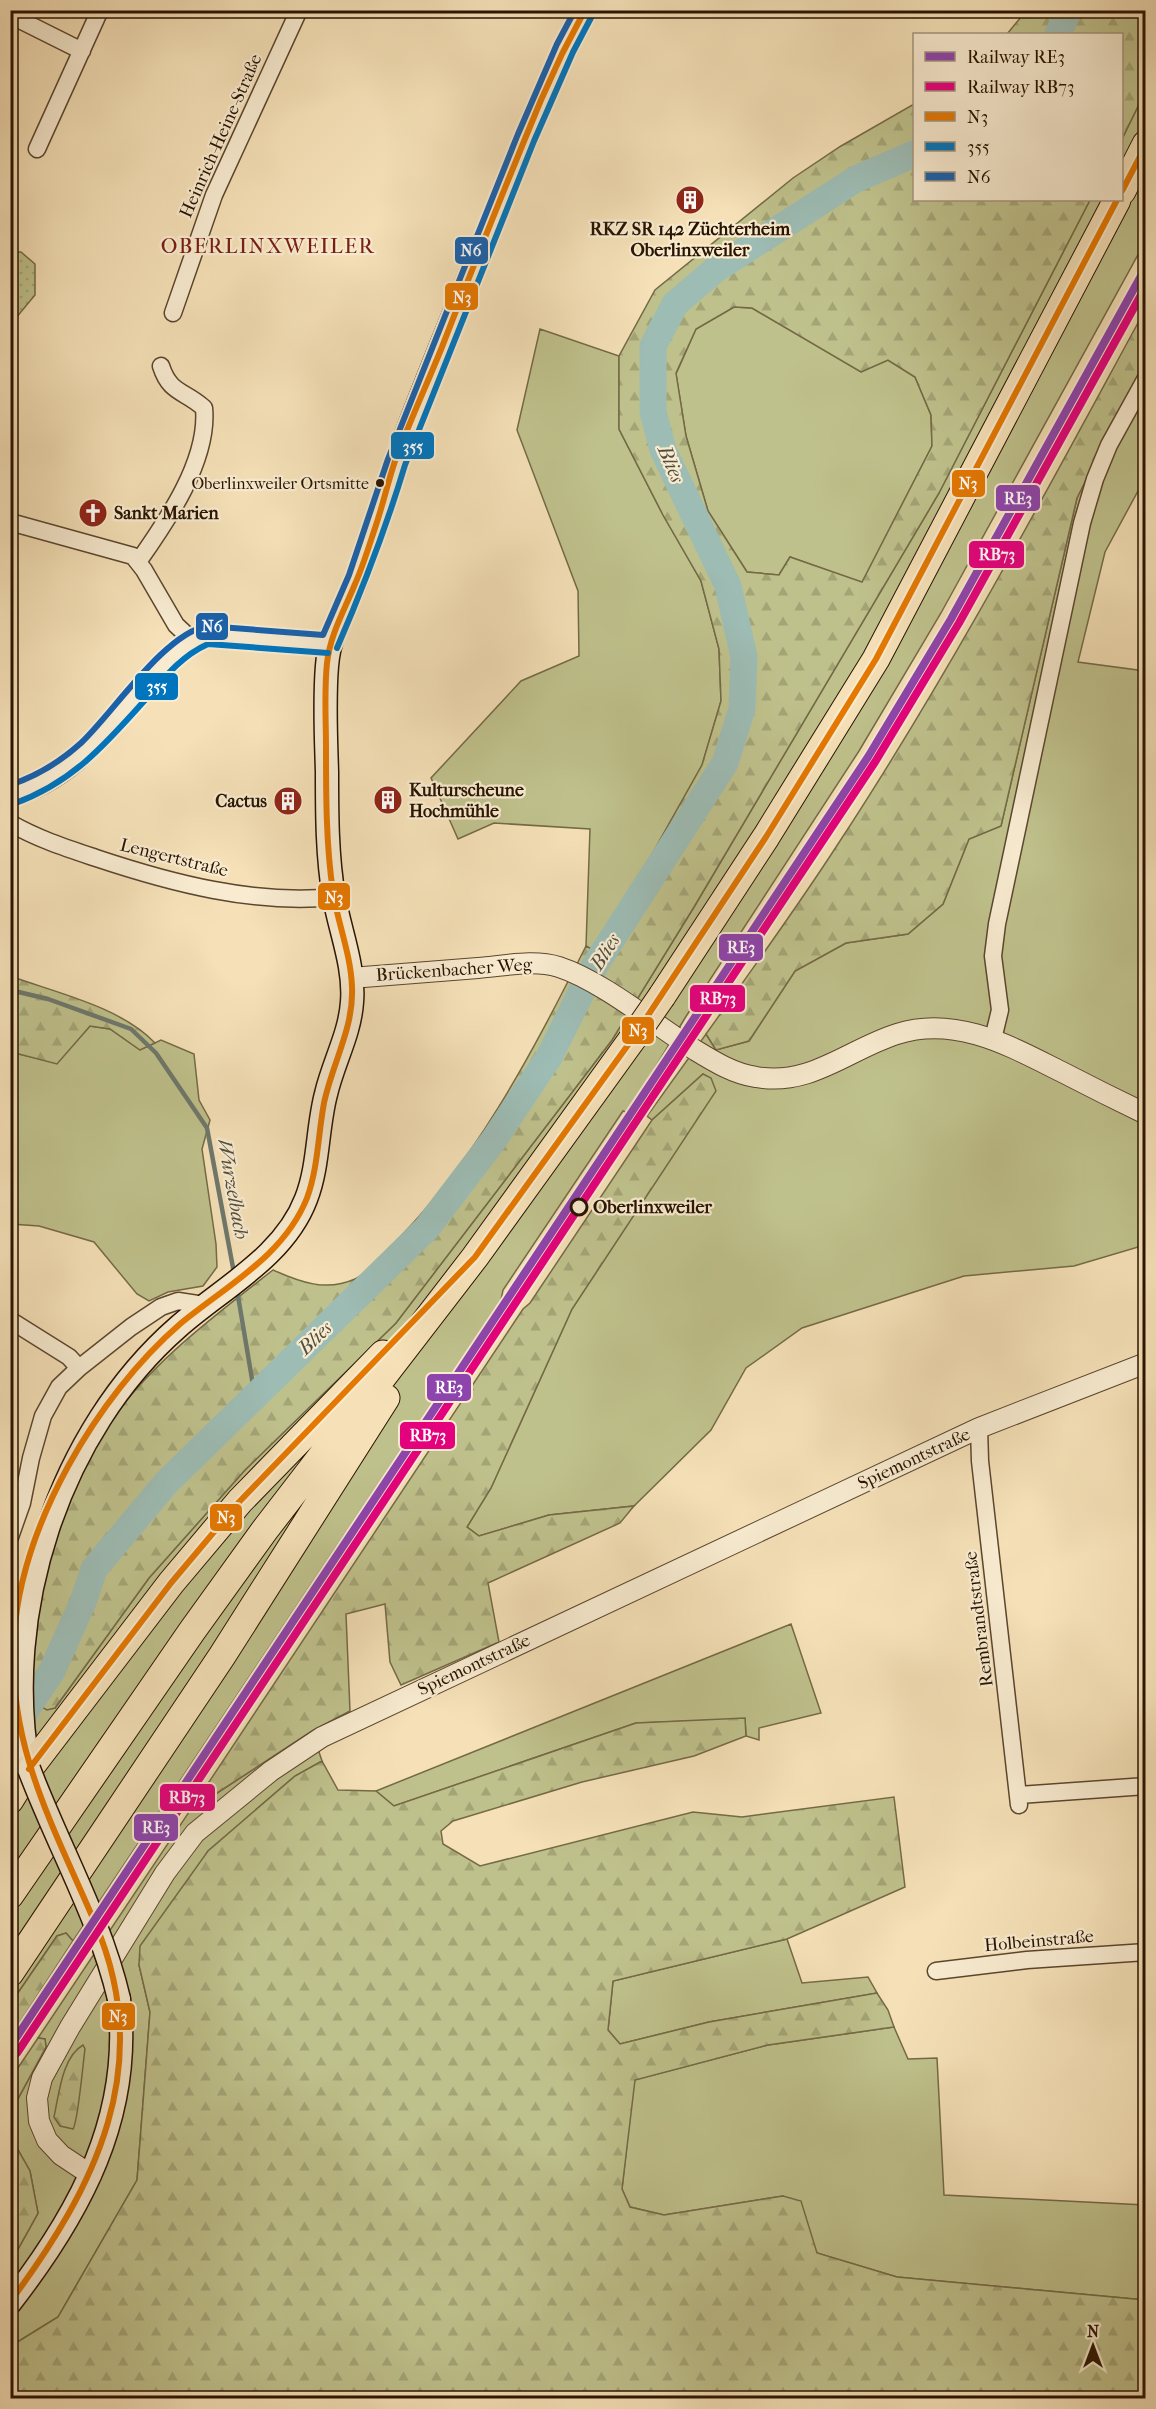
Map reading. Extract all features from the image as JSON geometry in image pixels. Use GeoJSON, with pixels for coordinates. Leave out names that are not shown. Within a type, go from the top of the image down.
{"type":"FeatureCollection","features":[{"type":"Feature","properties":{"kind":"highway"},"geometry":{"type":"LineString","coordinates":[[1123,190],[1146,144]]}},
{"type":"Feature","properties":{"kind":"highway"},"geometry":{"type":"LineString","coordinates":[[10,1895],[192,1630],[264,1531],[475,1257],[633,1038],[766,837],[876,660],[1116,201]]}},
{"type":"Feature","properties":{"kind":"highway"},"geometry":{"type":"LineString","coordinates":[[10,1800],[29,1769],[171,1583],[248,1493],[475,1257]]}},
{"type":"Feature","properties":{"kind":"highway"},"geometry":{"type":"LineString","coordinates":[[10,1973],[222,1656],[475,1257]]}},
{"type":"Feature","properties":{"kind":"main road"},"geometry":{"type":"LineString","coordinates":[[10,2303],[33,2274],[64,2225],[91,2175],[107,2135],[118,2084],[121,2037],[119,1999],[103,1941],[47,1817],[23,1751],[14,1694],[12,1638],[20,1594],[34,1545],[54,1494],[96,1417],[119,1387],[177,1328],[257,1264],[282,1238],[306,1200],[313,1174],[325,1098],[353,1000],[351,978],[334,897],[328,850],[326,699],[329,644],[357,578],[396,462],[459,304],[526,138],[582,11]]}},
{"type":"Feature","properties":{"kind":"main road"},"geometry":{"type":"LineString","coordinates":[[10,795],[43,782],[69,767],[89,750],[182,646],[192,640],[206,634],[329,644]]}},
{"type":"Feature","properties":{"kind":"street"},"geometry":{"type":"LineString","coordinates":[[37,149],[100,10]]}},
{"type":"Feature","properties":{"kind":"street","name":"Heinrich-Heine-Straße"},"geometry":{"type":"LineString","coordinates":[[173,313],[213,195],[298,10]]}},
{"type":"Feature","properties":{"kind":"street"},"geometry":{"type":"LineString","coordinates":[[10,15],[82,51]]}},
{"type":"Feature","properties":{"kind":"street"},"geometry":{"type":"LineString","coordinates":[[138,562],[180,497],[201,445],[205,422],[204,408],[194,399],[172,388],[161,366]]}},
{"type":"Feature","properties":{"kind":"street"},"geometry":{"type":"LineString","coordinates":[[993,1039],[1000,1010],[993,956],[997,924],[1082,523],[1095,479],[1109,445],[1146,378]]}},
{"type":"Feature","properties":{"kind":"street"},"geometry":{"type":"LineString","coordinates":[[10,522],[124,552],[138,562],[176,625],[192,640]]}},
{"type":"Feature","properties":{"kind":"street","name":"Lengertstraße"},"geometry":{"type":"LineString","coordinates":[[10,823],[35,837],[125,867],[225,892],[289,900],[334,897]]}},
{"type":"Feature","properties":{"kind":"street","name":"Brückenbacher Weg"},"geometry":{"type":"LineString","coordinates":[[351,978],[540,963],[573,973],[603,990],[712,1061],[754,1077],[777,1080],[805,1074],[897,1034],[945,1029],[993,1039],[1146,1114]]}},
{"type":"Feature","properties":{"kind":"street"},"geometry":{"type":"LineString","coordinates":[[10,1537],[22,1503],[31,1458],[43,1416],[59,1387],[131,1327],[161,1307],[178,1301],[213,1298]]}},
{"type":"Feature","properties":{"kind":"street"},"geometry":{"type":"LineString","coordinates":[[10,1320],[69,1357],[79,1368]]}},
{"type":"Feature","properties":{"kind":"street","name":"Spiemontstraße"},"geometry":{"type":"LineString","coordinates":[[91,2175],[61,2155],[47,2140],[39,2121],[37,2098],[42,2078],[70,2026],[165,1873],[195,1833],[236,1797],[322,1737],[979,1428],[1146,1362]]}},
{"type":"Feature","properties":{"kind":"street","name":"Rembrandtstraße"},"geometry":{"type":"LineString","coordinates":[[979,1428],[980,1461],[1019,1800],[1146,1786]]}},
{"type":"Feature","properties":{"kind":"street","name":"Holbeinstraße"},"geometry":{"type":"LineString","coordinates":[[936,1971],[1027,1960],[1146,1952]]}},
{"type":"Feature","properties":{"kind":"green space"},"geometry":{"type":"Polygon","coordinates":[[[1026,11],[1145,11],[1145,92],[1123,137],[1123,33],[1008,33],[1026,11]]]}},
{"type":"Feature","properties":{"kind":"green space"},"geometry":{"type":"Polygon","coordinates":[[[1145,92],[1145,242],[941,613],[859,751],[685,1018],[628,1113],[623,1111],[503,1290],[501,1300],[73,1941],[66,1933],[57,1936],[11,2003],[11,1731],[35,1707],[33,1686],[55,1708],[149,1578],[245,1470],[396,1323],[612,1040],[694,907],[939,493],[1089,201],[1123,201],[1123,137],[1145,92]]]}},
{"type":"Feature","properties":{"kind":"green space"},"geometry":{"type":"Polygon","coordinates":[[[913,105],[913,201],[1089,201],[939,493],[694,907],[612,1040],[396,1323],[245,1470],[149,1578],[55,1708],[47,1710],[40,1706],[32,1662],[33,1634],[41,1589],[51,1549],[66,1506],[84,1465],[105,1429],[122,1406],[161,1363],[205,1324],[273,1270],[313,1284],[344,1283],[355,1279],[371,1267],[417,1219],[446,1184],[498,1108],[522,1068],[586,946],[597,952],[702,765],[721,701],[719,649],[701,581],[663,515],[619,429],[619,356],[655,290],[793,178],[841,146],[913,105]],[[734,307],[696,329],[676,373],[686,436],[708,511],[747,572],[779,575],[790,557],[862,582],[932,446],[931,415],[915,377],[888,360],[861,372],[752,308],[734,307]]]}},
{"type":"Feature","properties":{"kind":"green space"},"geometry":{"type":"Polygon","coordinates":[[[11,252],[21,252],[35,264],[35,295],[11,324],[11,252]]]}},
{"type":"Feature","properties":{"kind":"green space"},"geometry":{"type":"Polygon","coordinates":[[[734,307],[752,308],[861,372],[888,360],[915,377],[931,415],[932,446],[862,583],[790,557],[779,575],[747,572],[708,511],[686,436],[676,374],[696,329],[734,307]]]}},
{"type":"Feature","properties":{"kind":"green space"},"geometry":{"type":"Polygon","coordinates":[[[1145,310],[1145,363],[1077,498],[1001,826],[969,839],[943,904],[908,934],[846,943],[795,971],[749,1041],[716,1050],[706,1034],[773,940],[880,779],[997,580],[1145,310]]]}},
{"type":"Feature","properties":{"kind":"green space"},"geometry":{"type":"Polygon","coordinates":[[[540,329],[619,356],[619,429],[663,515],[701,581],[719,649],[721,701],[702,765],[597,953],[586,946],[590,829],[494,823],[458,839],[431,778],[521,681],[579,656],[578,591],[517,430],[540,329]]]}},
{"type":"Feature","properties":{"kind":"green space"},"geometry":{"type":"Polygon","coordinates":[[[1145,363],[1145,478],[1105,552],[1078,662],[1145,671],[1145,1245],[1074,1266],[964,1276],[802,1328],[746,1368],[711,1430],[634,1506],[549,1515],[479,1536],[467,1527],[491,1488],[572,1309],[715,1091],[703,1074],[652,1120],[647,1116],[706,1034],[716,1050],[749,1041],[795,971],[846,943],[908,934],[943,904],[969,839],[1001,826],[1077,498],[1145,363]]]}},
{"type":"Feature","properties":{"kind":"green space"},"geometry":{"type":"Polygon","coordinates":[[[10,976],[107,1010],[141,1030],[155,1043],[140,1050],[110,1029],[90,1026],[57,1064],[11,1052],[10,976]]]}},
{"type":"Feature","properties":{"kind":"green space"},"geometry":{"type":"Polygon","coordinates":[[[90,1026],[110,1029],[140,1050],[161,1040],[194,1054],[199,1100],[210,1120],[202,1149],[216,1244],[217,1267],[203,1286],[168,1292],[149,1301],[137,1294],[94,1242],[39,1226],[11,1224],[10,1052],[57,1063],[90,1026]]]}},
{"type":"Feature","properties":{"kind":"green space"},"geometry":{"type":"Polygon","coordinates":[[[703,1074],[711,1078],[716,1091],[572,1309],[491,1488],[467,1527],[479,1536],[549,1515],[634,1506],[620,1523],[488,1583],[499,1642],[401,1685],[390,1662],[385,1604],[346,1614],[350,1711],[312,1731],[214,1795],[209,1782],[523,1309],[530,1303],[652,1120],[703,1074]]]}},
{"type":"Feature","properties":{"kind":"green space"},"geometry":{"type":"Polygon","coordinates":[[[791,1624],[821,1713],[759,1728],[759,1740],[746,1736],[745,1719],[636,1723],[394,1806],[376,1791],[791,1624]]]}},
{"type":"Feature","properties":{"kind":"green space"},"geometry":{"type":"Polygon","coordinates":[[[745,1718],[746,1736],[694,1756],[582,1782],[453,1821],[441,1831],[443,1844],[480,1866],[693,1812],[742,1817],[894,1797],[905,1887],[787,1939],[613,1981],[608,2030],[620,2044],[709,2022],[877,1993],[888,2010],[894,2027],[768,2045],[635,2080],[622,2189],[630,2207],[664,2215],[783,2196],[801,2201],[817,2253],[897,2277],[1145,2300],[1145,2398],[11,2398],[11,2346],[58,2317],[137,2180],[150,2012],[139,1965],[140,1946],[208,1851],[295,1776],[322,1761],[338,1790],[376,1791],[394,1806],[636,1723],[745,1718]]]}},
{"type":"Feature","properties":{"kind":"green space"},"geometry":{"type":"Polygon","coordinates":[[[312,1731],[322,1761],[295,1776],[208,1851],[139,1965],[150,2012],[137,2180],[58,2317],[11,2346],[11,2262],[38,2213],[30,2171],[17,2148],[12,2110],[46,2047],[45,2039],[38,2038],[209,1782],[214,1795],[312,1731]]]}},
{"type":"Feature","properties":{"kind":"green space"},"geometry":{"type":"Polygon","coordinates":[[[66,1933],[73,1941],[11,2036],[11,2003],[57,1936],[66,1933]]]}},
{"type":"Feature","properties":{"kind":"green space"},"geometry":{"type":"Polygon","coordinates":[[[787,1939],[802,1983],[868,1977],[877,1993],[709,2022],[620,2044],[608,2030],[613,1981],[787,1939]]]}},
{"type":"Feature","properties":{"kind":"green space"},"geometry":{"type":"Polygon","coordinates":[[[894,2027],[908,2059],[937,2058],[944,2195],[1145,2205],[1145,2300],[897,2277],[817,2253],[783,2196],[664,2215],[630,2207],[622,2189],[634,2080],[768,2045],[894,2027]]]}},
{"type":"Feature","properties":{"kind":"green space"},"geometry":{"type":"Polygon","coordinates":[[[38,2038],[45,2039],[46,2047],[12,2110],[17,2148],[30,2171],[38,2213],[11,2262],[11,2078],[38,2038]]]}},
{"type":"Feature","properties":{"kind":"green space"},"geometry":{"type":"Polygon","coordinates":[[[83,2045],[85,2049],[80,2092],[73,2129],[60,2126],[54,2117],[66,2067],[70,2058],[83,2045]]]}},
{"type":"Feature","properties":{"kind":"waterway","name":"Blies"},"geometry":{"type":"LineString","coordinates":[[1058,33],[1069,10]]}},
{"type":"Feature","properties":{"kind":"waterway","name":"Blies"},"geometry":{"type":"LineString","coordinates":[[10,1734],[52,1671],[83,1602],[94,1569],[166,1483],[426,1229],[493,1141],[549,1057],[594,967],[725,763],[742,709],[744,657],[728,586],[663,450],[653,412],[653,346],[675,304],[716,269],[856,179],[913,154]]}},
{"type":"Feature","properties":{"kind":"waterway","name":"Wurzelbach"},"geometry":{"type":"LineString","coordinates":[[10,990],[48,999],[131,1029],[156,1053],[207,1128],[234,1273]]}},
{"type":"Feature","properties":{"kind":"waterway","name":"Wurzelbach"},"geometry":{"type":"LineString","coordinates":[[237,1290],[255,1397]]}},
{"type":"Feature","properties":{"kind":"rail line","name":"RE3"},"geometry":{"type":"LineString","coordinates":[[10,2047],[868,757],[951,619],[1146,267]]}},
{"type":"Feature","properties":{"kind":"rail line","name":"RB73"},"geometry":{"type":"LineString","coordinates":[[17,2053],[875,762],[959,623],[1146,286]]}},
{"type":"Feature","properties":{"kind":"transit line","name":"N6"},"geometry":{"type":"LineString","coordinates":[[10,785],[39,773],[73,750],[94,730],[140,676],[174,643],[191,632],[207,626],[323,635],[349,575],[388,459],[518,134],[557,44],[575,10]]}},
{"type":"Feature","properties":{"kind":"transit line","name":"N3"},"geometry":{"type":"LineString","coordinates":[[10,2302],[41,2259],[68,2215],[91,2170],[108,2123],[118,2076],[120,2027],[113,1976],[95,1923],[36,1785],[26,1750],[18,1714],[14,1677],[14,1637],[20,1594],[31,1551],[48,1508],[68,1466],[93,1425],[149,1354],[180,1324],[252,1268],[284,1237],[297,1219],[311,1187],[324,1103],[350,1017],[352,1002],[351,975],[333,892],[328,838],[325,695],[331,643],[366,556],[401,444],[541,100],[585,10]]}},
{"type":"Feature","properties":{"kind":"transit line","name":"355"},"geometry":{"type":"LineString","coordinates":[[337,648],[374,558],[405,465],[534,141],[573,52],[593,14]]}},
{"type":"Feature","properties":{"kind":"transit line","name":"N3"},"geometry":{"type":"LineString","coordinates":[[1123,189],[1146,145]]}},
{"type":"Feature","properties":{"kind":"transit line","name":"N3"},"geometry":{"type":"LineString","coordinates":[[29,1769],[171,1583],[240,1501],[475,1257],[633,1038],[766,837],[876,659],[1116,201]]}},
{"type":"Feature","properties":{"kind":"transit line","name":"355"},"geometry":{"type":"LineString","coordinates":[[13,804],[53,785],[86,761],[116,732],[174,668],[189,655],[208,644],[328,653]]}},
{"type":"Feature","properties":{"kind":"place","name":"RKZ SR 142 Züchterheim Oberlinxweiler"},"geometry":{"type":"Point","coordinates":[690,200]}},
{"type":"Feature","properties":{"kind":"place","name":"Oberlinxweiler Ortsmitte"},"geometry":{"type":"Point","coordinates":[380,483]}},
{"type":"Feature","properties":{"kind":"place","name":"Sankt Marien"},"geometry":{"type":"Point","coordinates":[93,513]}},
{"type":"Feature","properties":{"kind":"place","name":"Kulturscheune Hochmühle"},"geometry":{"type":"Point","coordinates":[388,800]}},
{"type":"Feature","properties":{"kind":"place","name":"Cactus"},"geometry":{"type":"Point","coordinates":[288,801]}},
{"type":"Feature","properties":{"kind":"place","name":"Oberlinxweiler"},"geometry":{"type":"Point","coordinates":[579,1207]}},
{"type":"Feature","properties":{"kind":"district","name":"OBERLINXWEILER"},"geometry":{"type":"Point","coordinates":[268,246]}}]}
